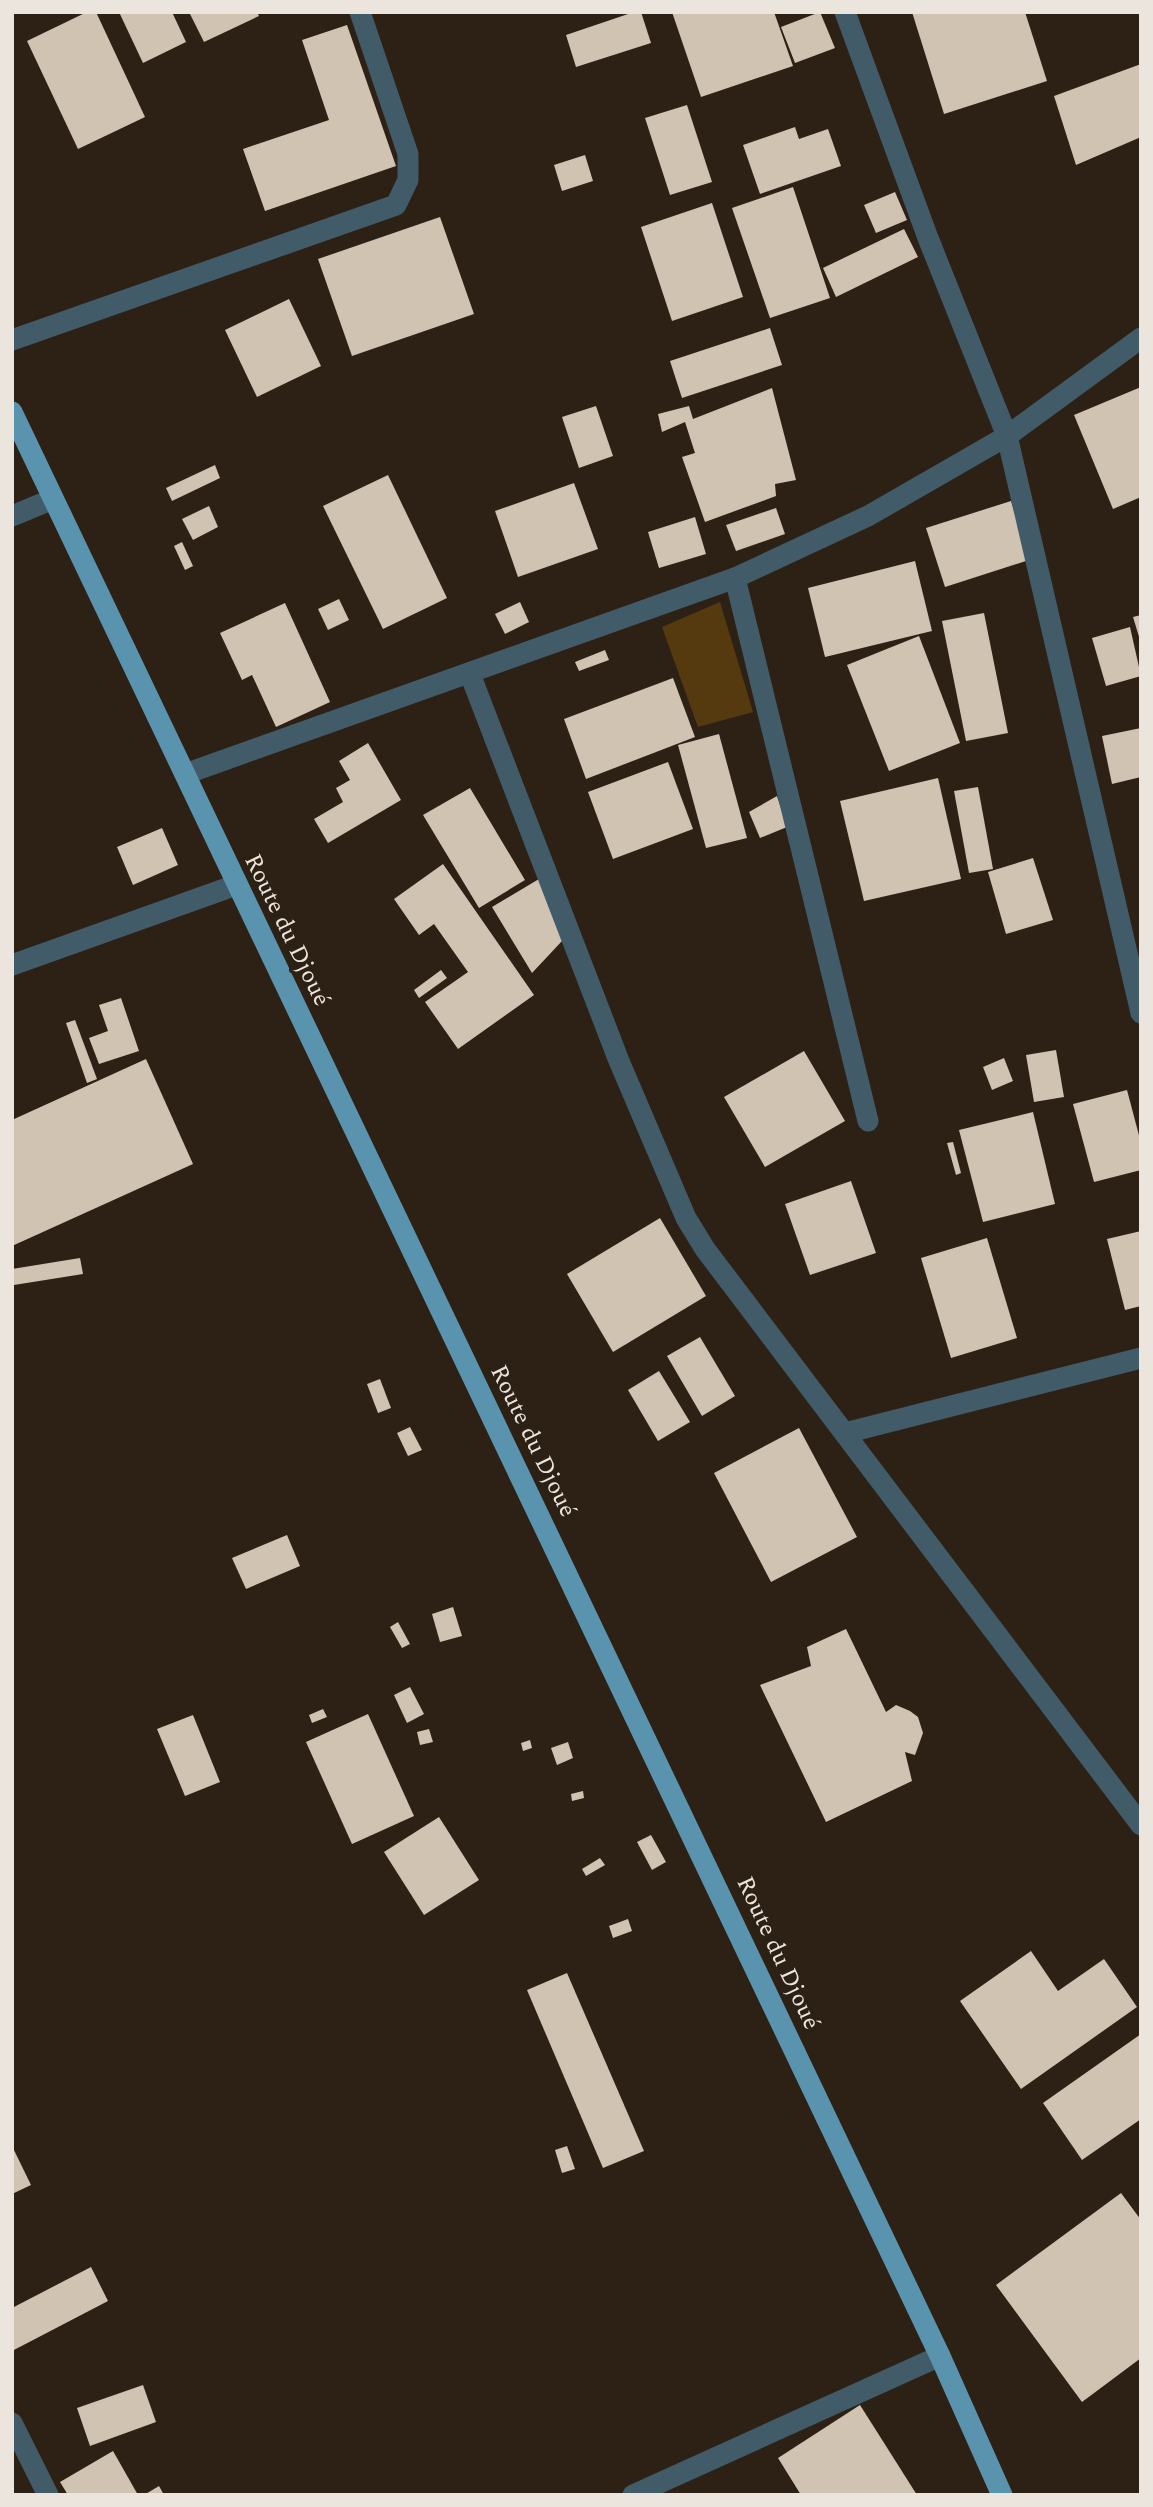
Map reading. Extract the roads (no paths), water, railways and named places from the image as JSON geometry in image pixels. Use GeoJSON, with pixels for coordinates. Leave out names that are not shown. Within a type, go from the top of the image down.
{"type":"FeatureCollection","features":[{"type":"Feature","properties":{"kind":"main road","name":"Route du Djoué"},"geometry":{"type":"LineString","coordinates":[[12,412],[940,2356],[1002,2495]]}},
{"type":"Feature","properties":{"kind":"street"},"geometry":{"type":"LineString","coordinates":[[12,340],[396,205],[408,180],[408,154],[360,12]]}},
{"type":"Feature","properties":{"kind":"street"},"geometry":{"type":"LineString","coordinates":[[845,12],[928,238],[1007,436],[1141,1013]]}},
{"type":"Feature","properties":{"kind":"street"},"geometry":{"type":"LineString","coordinates":[[185,774],[735,578],[869,516],[1007,436],[1141,338]]}},
{"type":"Feature","properties":{"kind":"street"},"geometry":{"type":"LineString","coordinates":[[12,516],[52,499]]}},
{"type":"Feature","properties":{"kind":"street"},"geometry":{"type":"LineString","coordinates":[[735,578],[868,1121]]}},
{"type":"Feature","properties":{"kind":"street"},"geometry":{"type":"LineString","coordinates":[[470,674],[619,1061],[686,1218],[705,1249],[1141,1825]]}},
{"type":"Feature","properties":{"kind":"street"},"geometry":{"type":"LineString","coordinates":[[12,965],[236,885]]}},
{"type":"Feature","properties":{"kind":"street"},"geometry":{"type":"LineString","coordinates":[[845,1433],[1141,1358]]}},
{"type":"Feature","properties":{"kind":"street"},"geometry":{"type":"LineString","coordinates":[[633,2495],[940,2356]]}},
{"type":"Feature","properties":{"kind":"street"},"geometry":{"type":"LineString","coordinates":[[12,2423],[48,2495]]}}]}
